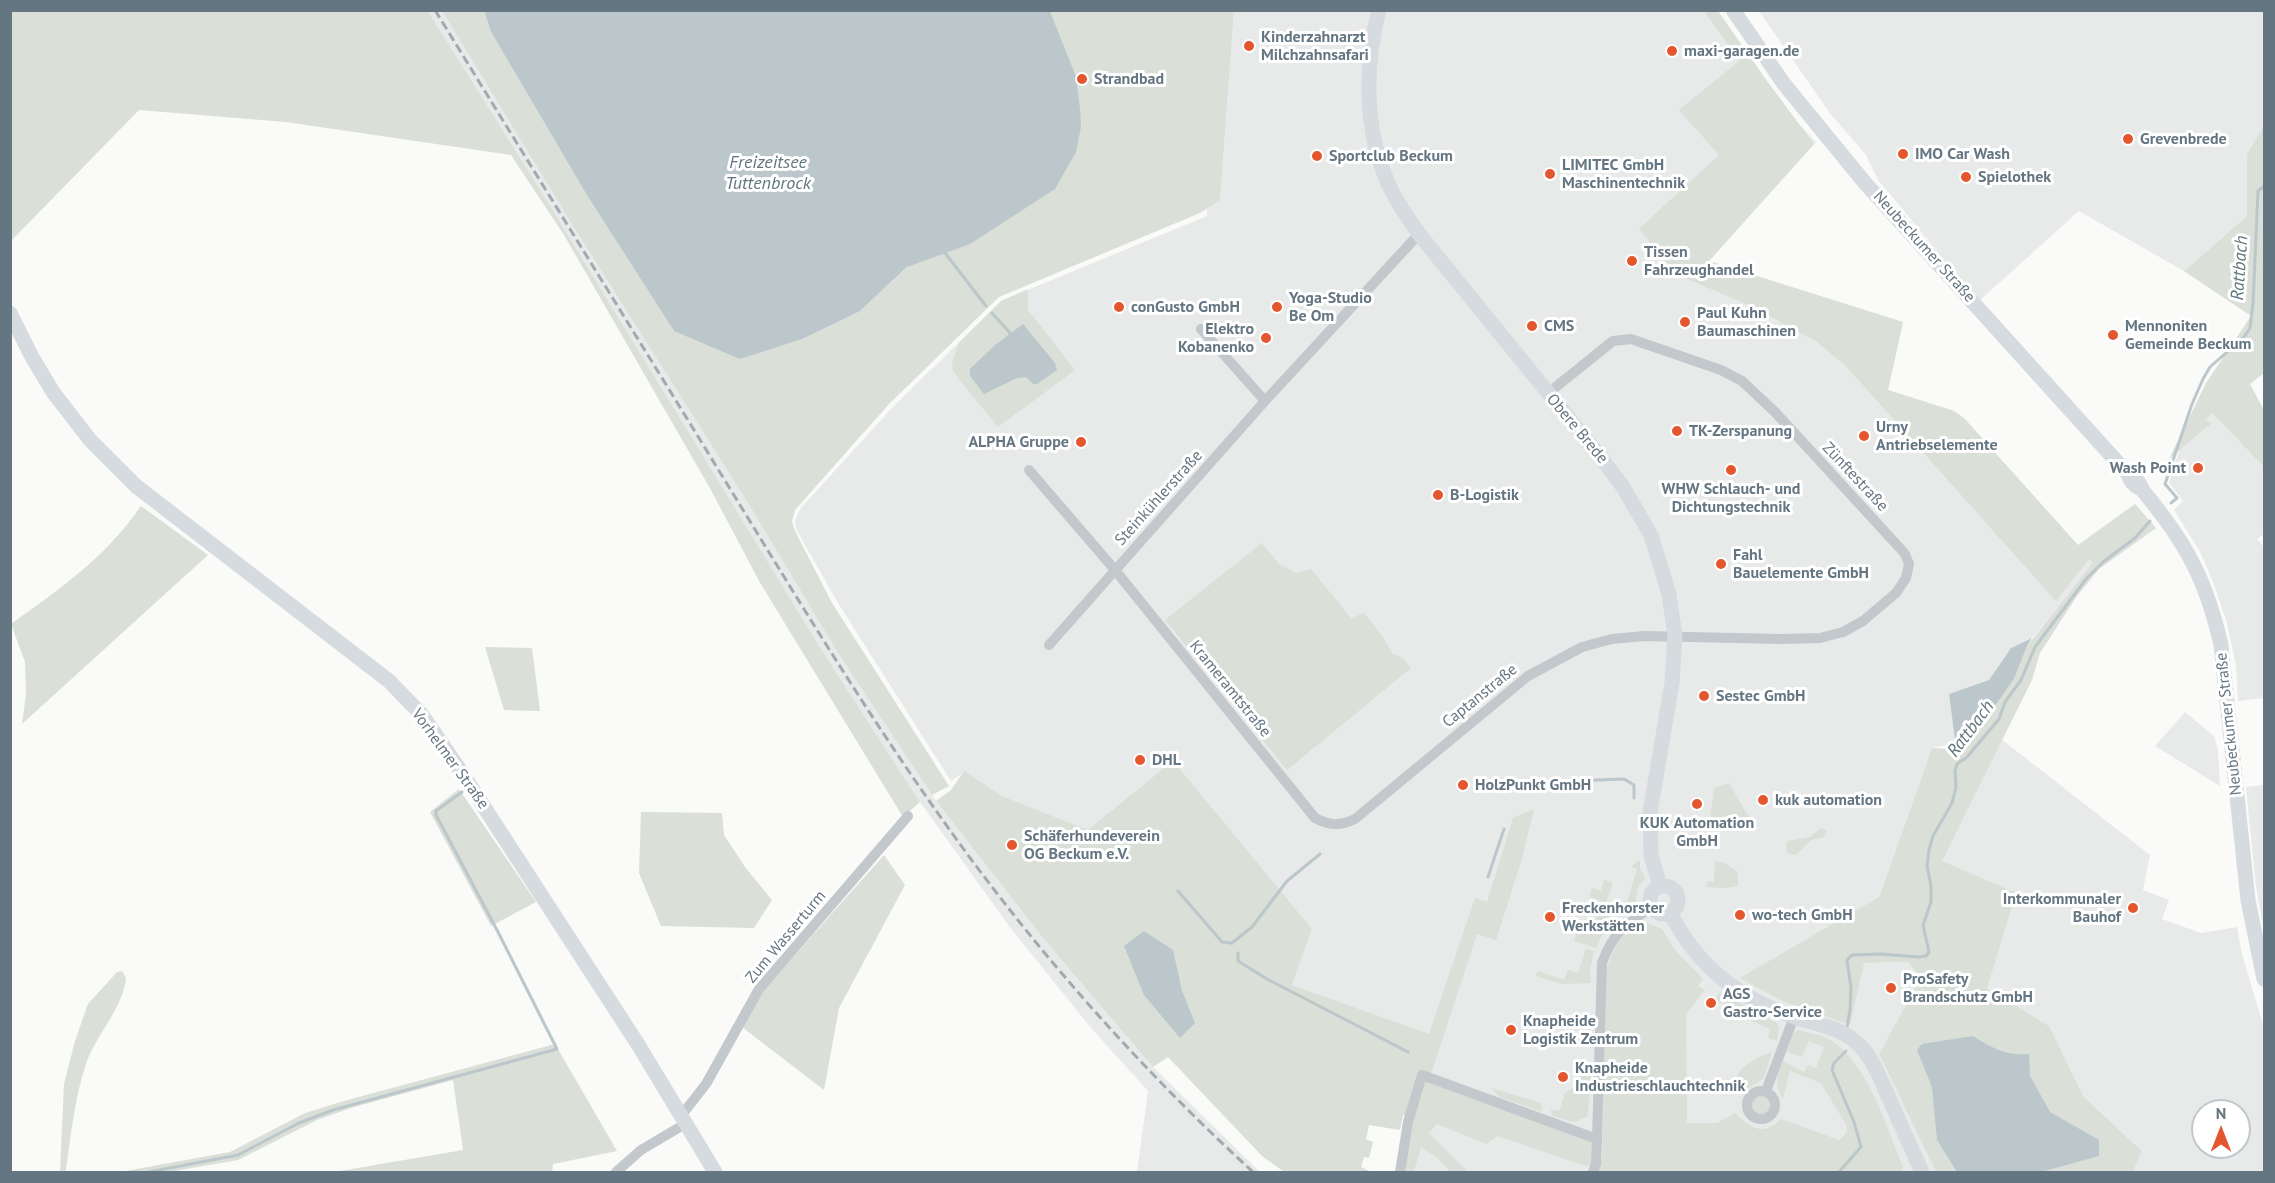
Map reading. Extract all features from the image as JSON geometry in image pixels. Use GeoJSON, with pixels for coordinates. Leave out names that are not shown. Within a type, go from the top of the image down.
{"type":"FeatureCollection","features":[{"type":"Feature","properties":{"kind":"street","name":"Obere Brede"},"geometry":{"type":"LineString","coordinates":[[1379,10],[1368,67],[1368,92],[1371,124],[1384,173],[1396,198],[1419,234],[1609,469],[1639,513],[1651,535],[1661,564],[1675,636],[1672,683],[1650,812],[1651,855],[1660,886]]}},
{"type":"Feature","properties":{"kind":"street","name":"Neubeckumer Straße"},"geometry":{"type":"LineString","coordinates":[[1733,10],[1784,84],[1865,183],[2128,474],[2129,479],[2141,489],[2170,526],[2191,559],[2203,581],[2221,645],[2248,900],[2265,979]]}},
{"type":"Feature","properties":{"kind":"street","name":"Steinkühlerstraße"},"geometry":{"type":"LineString","coordinates":[[1029,470],[1115,570],[1265,401],[1419,234]]}},
{"type":"Feature","properties":{"kind":"street","name":"Vorhelmer Straße"},"geometry":{"type":"LineString","coordinates":[[10,313],[53,392],[90,440],[136,486],[389,681],[422,715],[542,894],[639,1046],[715,1173]]}},
{"type":"Feature","properties":{"kind":"street"},"geometry":{"type":"LineString","coordinates":[[1201,329],[1265,401]]}},
{"type":"Feature","properties":{"kind":"street","name":"Zünftestraße"},"geometry":{"type":"LineString","coordinates":[[1547,394],[1613,340],[1622,338],[1632,339],[1721,370],[1742,381],[1767,403],[1898,545],[1909,564],[1906,578],[1896,592],[1863,621],[1843,632],[1821,638],[1781,639],[1675,636]]}},
{"type":"Feature","properties":{"kind":"street"},"geometry":{"type":"LineString","coordinates":[[1049,645],[1115,570]]}},
{"type":"Feature","properties":{"kind":"street","name":"Krameramtstraße"},"geometry":{"type":"LineString","coordinates":[[1115,570],[1315,818],[1325,823]]}},
{"type":"Feature","properties":{"kind":"street","name":"Captanstraße"},"geometry":{"type":"LineString","coordinates":[[1325,823],[1335,825],[1355,819],[1528,676],[1582,646],[1612,639],[1675,636]]}},
{"type":"Feature","properties":{"kind":"street","name":"Zum Wasserturm"},"geometry":{"type":"LineString","coordinates":[[683,1120],[759,990],[908,816]]}},
{"type":"Feature","properties":{"kind":"street"},"geometry":{"type":"LineString","coordinates":[[1660,886],[1669,887],[1677,895],[1676,906],[1670,912],[1658,912],[1652,907],[1651,895],[1660,886]]}},
{"type":"Feature","properties":{"kind":"street"},"geometry":{"type":"LineString","coordinates":[[1593,1173],[1598,1139],[1602,963],[1613,939],[1622,927],[1652,907]]}},
{"type":"Feature","properties":{"kind":"street"},"geometry":{"type":"LineString","coordinates":[[1670,912],[1686,941],[1701,961],[1724,982],[1766,1006],[1832,1028],[1846,1035],[1865,1051],[1872,1061],[1922,1173]]}},
{"type":"Feature","properties":{"kind":"street"},"geometry":{"type":"LineString","coordinates":[[1766,1091],[1794,1017]]}},
{"type":"Feature","properties":{"kind":"street"},"geometry":{"type":"LineString","coordinates":[[1400,1173],[1408,1122],[1422,1075],[1598,1139]]}},
{"type":"Feature","properties":{"kind":"street"},"geometry":{"type":"LineString","coordinates":[[616,1173],[641,1150],[683,1120]]}},
{"type":"Feature","properties":{"kind":"shaded area"},"geometry":{"type":"Polygon","coordinates":[[[11,11],[428,11],[823,652],[920,802],[903,817],[759,581],[711,490],[564,235],[511,155],[286,122],[139,110],[11,241],[11,11]]]}},
{"type":"Feature","properties":{"kind":"shaded area"},"geometry":{"type":"Polygon","coordinates":[[[428,11],[442,11],[576,231],[748,503],[838,653],[936,801],[1047,943],[1153,1067],[1260,1172],[1137,1172],[1148,1091],[1091,1028],[1009,926],[920,802],[823,652],[428,11]]]}},
{"type":"Feature","properties":{"kind":"shaded area"},"geometry":{"type":"Polygon","coordinates":[[[442,11],[484,11],[491,32],[588,197],[674,331],[860,311],[1080,107],[1076,76],[1050,11],[1234,11],[1220,201],[1200,213],[999,297],[889,404],[795,510],[792,522],[795,531],[832,603],[949,786],[932,795],[838,653],[748,503],[576,231],[442,11]]]}},
{"type":"Feature","properties":{"kind":"shaded area"},"geometry":{"type":"Polygon","coordinates":[[[1234,11],[1704,11],[1736,57],[1816,142],[1709,261],[1903,322],[1888,390],[1954,411],[2094,564],[2032,638],[2011,648],[1989,680],[1949,694],[1956,743],[1932,748],[1879,897],[1810,939],[1864,963],[1908,962],[1921,977],[1879,1054],[1936,1172],[1414,1172],[1421,1146],[1416,1119],[1486,903],[1475,899],[1430,1035],[1292,985],[1312,929],[1290,904],[1088,830],[1000,795],[964,772],[951,781],[838,603],[796,529],[795,520],[800,509],[892,408],[1001,301],[1207,216],[1207,209],[1220,201],[1234,11]]]}},
{"type":"Feature","properties":{"kind":"shaded area"},"geometry":{"type":"Polygon","coordinates":[[[1704,11],[1718,11],[1814,144],[1709,261],[1903,322],[1888,390],[1954,411],[1964,418],[2078,545],[2135,504],[2156,528],[2099,569],[2077,596],[2040,653],[2032,680],[1942,861],[2016,893],[1987,988],[2049,1026],[2084,1097],[2142,1151],[2133,1172],[1936,1172],[1879,1054],[1921,977],[1908,962],[1864,963],[1850,1025],[1785,1002],[1740,978],[1879,897],[1932,748],[1952,749],[1956,743],[1955,740],[1981,726],[2014,679],[2027,646],[2093,563],[2089,559],[2056,601],[1845,365],[1817,342],[1753,307],[1676,274],[1639,229],[1719,155],[1679,110],[1739,61],[1704,11]]]}},
{"type":"Feature","properties":{"kind":"shaded area","name":"Grevenbrede"},"geometry":{"type":"Polygon","coordinates":[[[1759,11],[2264,11],[2264,125],[2247,154],[2247,216],[2184,271],[2079,211],[1979,301],[1878,180],[1866,155],[1829,112],[1759,11]]]}},
{"type":"Feature","properties":{"kind":"shaded area"},"geometry":{"type":"Polygon","coordinates":[[[2264,125],[2264,373],[2250,384],[2264,410],[2264,467],[2212,413],[2206,419],[2211,424],[2169,459],[2206,383],[2251,316],[2184,271],[2247,216],[2247,154],[2264,125]]]}},
{"type":"Feature","properties":{"kind":"shaded area"},"geometry":{"type":"Polygon","coordinates":[[[1028,289],[1028,310],[1075,370],[998,427],[958,378],[952,363],[959,343],[1001,301],[1028,289]]]}},
{"type":"Feature","properties":{"kind":"shaded area"},"geometry":{"type":"Polygon","coordinates":[[[2212,413],[2264,467],[2264,534],[2257,539],[2264,547],[2264,698],[2238,701],[2236,665],[2227,623],[2199,550],[2174,510],[2183,501],[2169,483],[2179,451],[2211,424],[2206,419],[2212,413]]]}},
{"type":"Feature","properties":{"kind":"shaded area"},"geometry":{"type":"Polygon","coordinates":[[[141,506],[208,555],[22,724],[26,694],[25,662],[11,624],[65,585],[97,557],[127,525],[141,506]]]}},
{"type":"Feature","properties":{"kind":"shaded area"},"geometry":{"type":"Polygon","coordinates":[[[1262,543],[1279,564],[1297,573],[1311,569],[1351,618],[1364,613],[1393,654],[1403,658],[1411,668],[1287,770],[1165,620],[1262,543]]]}},
{"type":"Feature","properties":{"kind":"shaded area"},"geometry":{"type":"Polygon","coordinates":[[[485,647],[532,648],[540,711],[504,710],[485,647]]]}},
{"type":"Feature","properties":{"kind":"shaded area"},"geometry":{"type":"Polygon","coordinates":[[[2185,712],[2214,736],[2218,750],[2220,786],[2155,746],[2185,712]]]}},
{"type":"Feature","properties":{"kind":"shaded area"},"geometry":{"type":"Polygon","coordinates":[[[2001,739],[2150,855],[2143,890],[2169,900],[2162,919],[2201,933],[2237,927],[2242,954],[2264,1028],[2264,1172],[2133,1172],[2142,1151],[2084,1097],[2049,1026],[1987,988],[1941,862],[2001,739]]]}},
{"type":"Feature","properties":{"kind":"shaded area"},"geometry":{"type":"Polygon","coordinates":[[[1173,761],[1312,929],[1292,985],[1429,1034],[1475,898],[1487,902],[1513,818],[1534,809],[1521,862],[1496,940],[1477,934],[1428,1083],[1597,1139],[1596,1164],[1585,1166],[1498,1136],[1486,1144],[1437,1124],[1429,1133],[1468,1172],[1451,1172],[1436,1157],[1421,1147],[1414,1172],[1402,1172],[1414,1118],[1403,1115],[1400,1130],[1369,1125],[1366,1139],[1373,1142],[1369,1158],[1364,1157],[1361,1167],[1372,1172],[1284,1172],[1262,1156],[1168,1057],[1153,1067],[1047,943],[936,801],[951,790],[964,771],[1000,795],[1088,830],[1173,761]]]}},
{"type":"Feature","properties":{"kind":"shaded area"},"geometry":{"type":"Polygon","coordinates":[[[1729,783],[1757,831],[1709,825],[1714,788],[1729,783]]]}},
{"type":"Feature","properties":{"kind":"shaded area"},"geometry":{"type":"Polygon","coordinates":[[[2264,785],[2264,931],[2256,887],[2246,787],[2264,785]]]}},
{"type":"Feature","properties":{"kind":"shaded area"},"geometry":{"type":"Polygon","coordinates":[[[459,789],[536,902],[491,926],[430,812],[459,789]]]}},
{"type":"Feature","properties":{"kind":"shaded area"},"geometry":{"type":"Polygon","coordinates":[[[641,812],[722,813],[724,835],[745,867],[772,900],[754,928],[661,926],[639,873],[641,812]]]}},
{"type":"Feature","properties":{"kind":"shaded area"},"geometry":{"type":"Polygon","coordinates":[[[1821,828],[1827,830],[1824,837],[1811,840],[1797,854],[1793,855],[1788,852],[1786,846],[1788,841],[1810,837],[1821,828]]]}},
{"type":"Feature","properties":{"kind":"shaded area"},"geometry":{"type":"Polygon","coordinates":[[[884,855],[905,885],[839,1008],[824,1090],[742,1027],[762,992],[884,855]]]}},
{"type":"Feature","properties":{"kind":"shaded area"},"geometry":{"type":"Polygon","coordinates":[[[1640,861],[1640,869],[1645,878],[1638,888],[1635,906],[1620,916],[1619,907],[1625,909],[1637,869],[1631,867],[1640,861]]]}},
{"type":"Feature","properties":{"kind":"shaded area"},"geometry":{"type":"Polygon","coordinates":[[[1715,861],[1725,863],[1738,872],[1738,886],[1706,887],[1708,881],[1714,882],[1715,861]]]}},
{"type":"Feature","properties":{"kind":"shaded area"},"geometry":{"type":"Polygon","coordinates":[[[1604,880],[1613,883],[1606,903],[1589,897],[1592,888],[1601,891],[1604,880]]]}},
{"type":"Feature","properties":{"kind":"shaded area"},"geometry":{"type":"Polygon","coordinates":[[[1599,910],[1609,911],[1610,924],[1596,948],[1574,941],[1579,924],[1593,927],[1599,910]]]}},
{"type":"Feature","properties":{"kind":"shaded area"},"geometry":{"type":"Polygon","coordinates":[[[1641,920],[1662,929],[1675,950],[1703,979],[1698,986],[1705,990],[1686,1014],[1687,1123],[1717,1123],[1735,1113],[1756,1128],[1768,1128],[1781,1119],[1839,1140],[1847,1132],[1847,1126],[1821,1083],[1790,1071],[1783,1099],[1778,1089],[1778,1076],[1783,1061],[1804,1072],[1808,1065],[1816,1068],[1824,1047],[1809,1041],[1802,1057],[1787,1052],[1793,1033],[1798,1030],[1830,1040],[1855,1063],[1883,1116],[1903,1167],[1902,1172],[1598,1172],[1602,1159],[1607,969],[1619,942],[1641,920]]]}},
{"type":"Feature","properties":{"kind":"shaded area"},"geometry":{"type":"Polygon","coordinates":[[[1586,949],[1594,951],[1590,970],[1591,983],[1562,984],[1536,976],[1538,971],[1564,980],[1568,970],[1578,973],[1586,949]]]}},
{"type":"Feature","properties":{"kind":"shaded area"},"geometry":{"type":"Polygon","coordinates":[[[122,971],[126,978],[124,989],[87,1061],[76,1101],[66,1170],[60,1172],[64,1084],[75,1041],[88,1004],[117,972],[122,971]]]}},
{"type":"Feature","properties":{"kind":"shaded area"},"geometry":{"type":"Polygon","coordinates":[[[1720,992],[1777,1023],[1779,1028],[1777,1041],[1768,1038],[1770,1029],[1729,1011],[1730,1009],[1715,998],[1720,992]]]}},
{"type":"Feature","properties":{"kind":"shaded area"},"geometry":{"type":"Polygon","coordinates":[[[555,1044],[617,1151],[553,1164],[552,1172],[334,1172],[463,1150],[453,1080],[354,1107],[317,1120],[238,1160],[169,1172],[120,1172],[230,1152],[305,1113],[555,1044]]]}},
{"type":"Feature","properties":{"kind":"shaded area"},"geometry":{"type":"Polygon","coordinates":[[[1772,1052],[1764,1078],[1741,1093],[1736,1078],[1739,1072],[1744,1066],[1772,1052]]]}},
{"type":"Feature","properties":{"kind":"shaded area"},"geometry":{"type":"Polygon","coordinates":[[[1579,1076],[1590,1076],[1587,1117],[1574,1122],[1552,1116],[1551,1109],[1559,1111],[1563,1094],[1581,1083],[1579,1076]]]}},
{"type":"Feature","properties":{"kind":"shaded area"},"geometry":{"type":"Polygon","coordinates":[[[1492,1088],[1541,1103],[1542,1112],[1499,1097],[1492,1088]]]}},
{"type":"Feature","properties":{"kind":"shaded area"},"geometry":{"type":"Polygon","coordinates":[[[1761,1096],[1767,1099],[1770,1105],[1767,1111],[1761,1114],[1755,1111],[1752,1105],[1755,1099],[1761,1096]]]}},
{"type":"Feature","properties":{"kind":"water","name":"Freizeitsee Tuttenbrock"},"geometry":{"type":"Polygon","coordinates":[[[484,11],[1050,11],[1076,76],[1081,127],[1076,152],[1055,189],[970,244],[907,267],[860,311],[802,339],[740,359],[674,331],[588,197],[491,32],[484,11]]]}},
{"type":"Feature","properties":{"kind":"water"},"geometry":{"type":"Polygon","coordinates":[[[1023,324],[1055,363],[1057,370],[1037,384],[1033,384],[1026,377],[1017,378],[984,394],[970,376],[970,369],[995,345],[1023,324]]]}},
{"type":"Feature","properties":{"kind":"water"},"geometry":{"type":"Polygon","coordinates":[[[2032,638],[2014,679],[1981,726],[1955,740],[1949,694],[1989,680],[2011,648],[2032,638]]]}},
{"type":"Feature","properties":{"kind":"water"},"geometry":{"type":"Polygon","coordinates":[[[1144,931],[1173,950],[1182,991],[1195,1023],[1180,1038],[1144,995],[1124,946],[1144,931]]]}},
{"type":"Feature","properties":{"kind":"water"},"geometry":{"type":"Polygon","coordinates":[[[1973,1036],[1999,1050],[2013,1054],[2029,1054],[2030,1076],[2050,1112],[2099,1140],[2099,1156],[2041,1172],[1957,1172],[1937,1140],[1932,1087],[1917,1050],[1922,1044],[1973,1036]]]}},
{"type":"Feature","properties":{"kind":"waterway","name":"Rattbach"},"geometry":{"type":"LineString","coordinates":[[2171,503],[2177,498],[2165,484],[2192,404],[2203,379],[2210,367],[2244,337],[2250,328],[2258,191],[2264,186]]}},
{"type":"Feature","properties":{"kind":"waterway"},"geometry":{"type":"LineString","coordinates":[[945,253],[986,306]]}},
{"type":"Feature","properties":{"kind":"waterway"},"geometry":{"type":"LineString","coordinates":[[992,313],[1010,333]]}},
{"type":"Feature","properties":{"kind":"waterway","name":"Rattbach"},"geometry":{"type":"LineString","coordinates":[[1847,1027],[1851,988],[1847,960],[1852,955],[1881,954],[1919,957],[1926,956],[1929,952],[1923,925],[1931,902],[1927,866],[1929,850],[1933,836],[1952,803],[1956,787],[1957,764],[1967,757],[1999,719],[2005,702],[2021,680],[2035,647],[2086,579],[2103,562],[2135,538],[2150,521]]}},
{"type":"Feature","properties":{"kind":"waterway"},"geometry":{"type":"LineString","coordinates":[[1568,786],[1571,781],[1624,779],[1634,785],[1634,798]]}},
{"type":"Feature","properties":{"kind":"waterway"},"geometry":{"type":"LineString","coordinates":[[149,1172],[238,1155],[299,1123],[333,1110],[557,1049],[436,815],[436,811],[462,792]]}},
{"type":"Feature","properties":{"kind":"waterway"},"geometry":{"type":"LineString","coordinates":[[1488,877],[1504,829]]}},
{"type":"Feature","properties":{"kind":"waterway"},"geometry":{"type":"LineString","coordinates":[[1178,891],[1222,942],[1232,943],[1252,927],[1287,881],[1320,854]]}},
{"type":"Feature","properties":{"kind":"waterway"},"geometry":{"type":"LineString","coordinates":[[1238,953],[1238,961],[1267,979],[1408,1052]]}},
{"type":"Feature","properties":{"kind":"waterway","name":"Rattbach"},"geometry":{"type":"LineString","coordinates":[[1839,1172],[1861,1147],[1854,1122],[1832,1070],[1834,1063],[1846,1051]]}},
{"type":"Feature","properties":{"kind":"railway"},"geometry":{"type":"LineString","coordinates":[[435,10],[826,645],[937,812],[1009,908],[1086,1001],[1167,1089],[1253,1172]]}},
{"type":"Feature","properties":{"kind":"place","name":"Kinderzahnarzt Milchzahnsafari"},"geometry":{"type":"Point","coordinates":[1249,46]}},
{"type":"Feature","properties":{"kind":"place","name":"maxi-garagen.de"},"geometry":{"type":"Point","coordinates":[1672,51]}},
{"type":"Feature","properties":{"kind":"place","name":"Strandbad"},"geometry":{"type":"Point","coordinates":[1082,79]}},
{"type":"Feature","properties":{"kind":"place","name":"Grevenbrede"},"geometry":{"type":"Point","coordinates":[2128,139]}},
{"type":"Feature","properties":{"kind":"place","name":"IMO Car Wash"},"geometry":{"type":"Point","coordinates":[1903,154]}},
{"type":"Feature","properties":{"kind":"place","name":"Sportclub Beckum"},"geometry":{"type":"Point","coordinates":[1317,156]}},
{"type":"Feature","properties":{"kind":"place","name":"LIMITEC GmbH Maschinentechnik"},"geometry":{"type":"Point","coordinates":[1550,174]}},
{"type":"Feature","properties":{"kind":"place","name":"Spielothek"},"geometry":{"type":"Point","coordinates":[1966,177]}},
{"type":"Feature","properties":{"kind":"place","name":"Tissen Fahrzeughandel"},"geometry":{"type":"Point","coordinates":[1632,261]}},
{"type":"Feature","properties":{"kind":"place","name":"conGusto GmbH"},"geometry":{"type":"Point","coordinates":[1119,307]}},
{"type":"Feature","properties":{"kind":"place","name":"Yoga-Studio Be Om"},"geometry":{"type":"Point","coordinates":[1277,307]}},
{"type":"Feature","properties":{"kind":"place","name":"Paul Kuhn Baumaschinen"},"geometry":{"type":"Point","coordinates":[1685,322]}},
{"type":"Feature","properties":{"kind":"place","name":"CMS"},"geometry":{"type":"Point","coordinates":[1532,326]}},
{"type":"Feature","properties":{"kind":"place","name":"Mennoniten Gemeinde Beckum"},"geometry":{"type":"Point","coordinates":[2113,335]}},
{"type":"Feature","properties":{"kind":"place","name":"Elektro Kobanenko"},"geometry":{"type":"Point","coordinates":[1266,338]}},
{"type":"Feature","properties":{"kind":"place","name":"TK-Zerspanung"},"geometry":{"type":"Point","coordinates":[1677,431]}},
{"type":"Feature","properties":{"kind":"place","name":"Urny Antriebselemente"},"geometry":{"type":"Point","coordinates":[1864,436]}},
{"type":"Feature","properties":{"kind":"place","name":"ALPHA Gruppe"},"geometry":{"type":"Point","coordinates":[1081,442]}},
{"type":"Feature","properties":{"kind":"place","name":"Wash Point"},"geometry":{"type":"Point","coordinates":[2198,468]}},
{"type":"Feature","properties":{"kind":"place","name":"WHW Schlauch- und Dichtungstechnik"},"geometry":{"type":"Point","coordinates":[1731,470]}},
{"type":"Feature","properties":{"kind":"place","name":"B-Logistik"},"geometry":{"type":"Point","coordinates":[1438,495]}},
{"type":"Feature","properties":{"kind":"place","name":"Fahl Bauelemente GmbH"},"geometry":{"type":"Point","coordinates":[1721,564]}},
{"type":"Feature","properties":{"kind":"place","name":"Sestec GmbH"},"geometry":{"type":"Point","coordinates":[1704,696]}},
{"type":"Feature","properties":{"kind":"place","name":"DHL"},"geometry":{"type":"Point","coordinates":[1140,760]}},
{"type":"Feature","properties":{"kind":"place","name":"HolzPunkt GmbH"},"geometry":{"type":"Point","coordinates":[1463,785]}},
{"type":"Feature","properties":{"kind":"place","name":"kuk automation"},"geometry":{"type":"Point","coordinates":[1763,800]}},
{"type":"Feature","properties":{"kind":"place","name":"KUK Automation GmbH"},"geometry":{"type":"Point","coordinates":[1697,804]}},
{"type":"Feature","properties":{"kind":"place","name":"Schäferhundeverein OG Beckum e.V."},"geometry":{"type":"Point","coordinates":[1012,845]}},
{"type":"Feature","properties":{"kind":"place","name":"Interkommunaler Bauhof"},"geometry":{"type":"Point","coordinates":[2133,908]}},
{"type":"Feature","properties":{"kind":"place","name":"wo-tech GmbH"},"geometry":{"type":"Point","coordinates":[1740,915]}},
{"type":"Feature","properties":{"kind":"place","name":"Freckenhorster Werkstätten"},"geometry":{"type":"Point","coordinates":[1550,917]}},
{"type":"Feature","properties":{"kind":"place","name":"ProSafety Brandschutz GmbH"},"geometry":{"type":"Point","coordinates":[1891,988]}},
{"type":"Feature","properties":{"kind":"place","name":"AGS Gastro-Service"},"geometry":{"type":"Point","coordinates":[1711,1003]}},
{"type":"Feature","properties":{"kind":"place","name":"Knapheide Logistik Zentrum"},"geometry":{"type":"Point","coordinates":[1511,1030]}},
{"type":"Feature","properties":{"kind":"place","name":"Knapheide Industrieschlauchtechnik"},"geometry":{"type":"Point","coordinates":[1563,1077]}}]}
